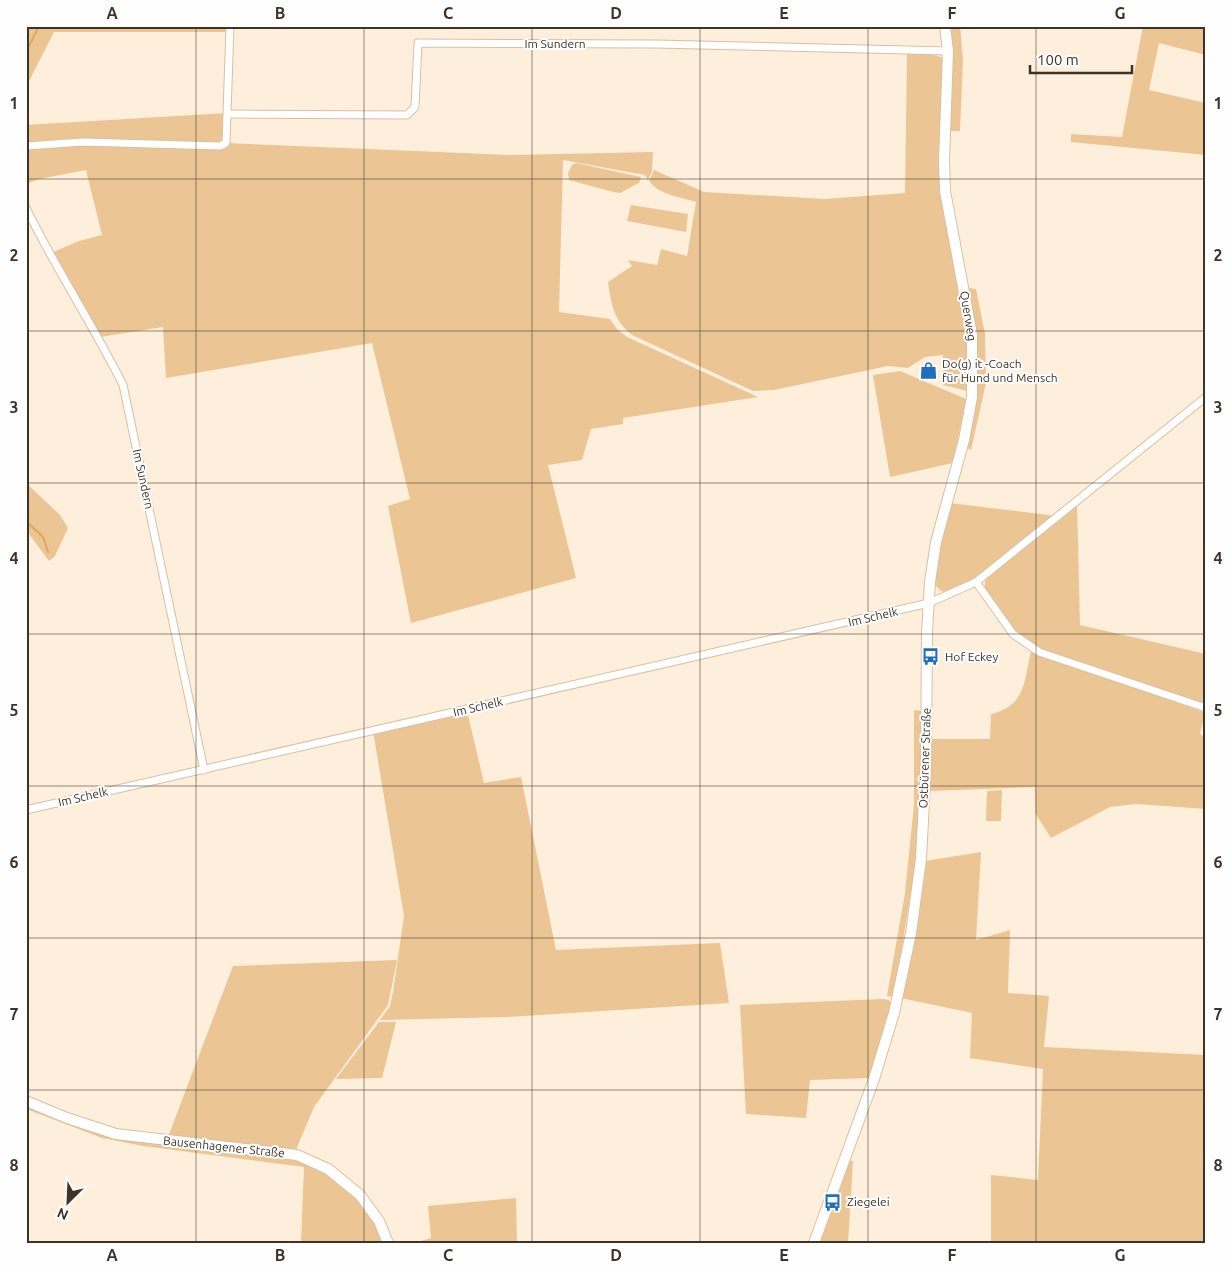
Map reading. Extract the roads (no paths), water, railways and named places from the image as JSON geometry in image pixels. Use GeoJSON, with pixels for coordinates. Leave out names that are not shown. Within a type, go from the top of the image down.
{"type":"FeatureCollection","features":[{"type":"Feature","properties":{"kind":"street"},"geometry":{"type":"LineString","coordinates":[[26,146],[84,142],[220,146],[226,143],[230,26]]}},
{"type":"Feature","properties":{"kind":"street","name":"Querweg"},"geometry":{"type":"LineString","coordinates":[[929,603],[936,542],[970,414],[974,362],[967,298],[951,229],[946,190],[944,162],[948,51],[946,26]]}},
{"type":"Feature","properties":{"kind":"street","name":"Im Sundern"},"geometry":{"type":"LineString","coordinates":[[228,114],[407,116],[415,107],[418,43],[656,44],[948,51]]}},
{"type":"Feature","properties":{"kind":"street","name":"Im Sundern"},"geometry":{"type":"LineString","coordinates":[[26,208],[41,239],[98,336],[123,385],[204,770]]}},
{"type":"Feature","properties":{"kind":"street"},"geometry":{"type":"LineString","coordinates":[[929,603],[976,582],[1206,397]]}},
{"type":"Feature","properties":{"kind":"street"},"geometry":{"type":"LineString","coordinates":[[976,582],[1013,634],[1039,652],[1206,708]]}},
{"type":"Feature","properties":{"kind":"street","name":"Im Schelk"},"geometry":{"type":"LineString","coordinates":[[26,810],[929,603]]}},
{"type":"Feature","properties":{"kind":"street","name":"Ostbürener Straße"},"geometry":{"type":"LineString","coordinates":[[814,1243],[874,1078],[894,1013],[911,933],[921,859],[929,603]]}},
{"type":"Feature","properties":{"kind":"street","name":"Bausenhagener Straße"},"geometry":{"type":"LineString","coordinates":[[26,1101],[67,1118],[116,1134],[297,1155],[328,1169],[351,1187],[370,1207],[379,1221],[388,1243]]}},
{"type":"Feature","properties":{"kind":"waterway"},"geometry":{"type":"LineString","coordinates":[[26,52],[39,26]]}},
{"type":"Feature","properties":{"kind":"waterway"},"geometry":{"type":"LineString","coordinates":[[26,521],[43,537],[48,552]]}},
{"type":"Feature","properties":{"kind":"place","name":"Do(g) it -Coach für Hund und Mensch"},"geometry":{"type":"Point","coordinates":[928,371]}},
{"type":"Feature","properties":{"kind":"place","name":"Hof Eckey"},"geometry":{"type":"Point","coordinates":[931,657]}},
{"type":"Feature","properties":{"kind":"place","name":"Ziegelei"},"geometry":{"type":"Point","coordinates":[833,1202]}}]}
